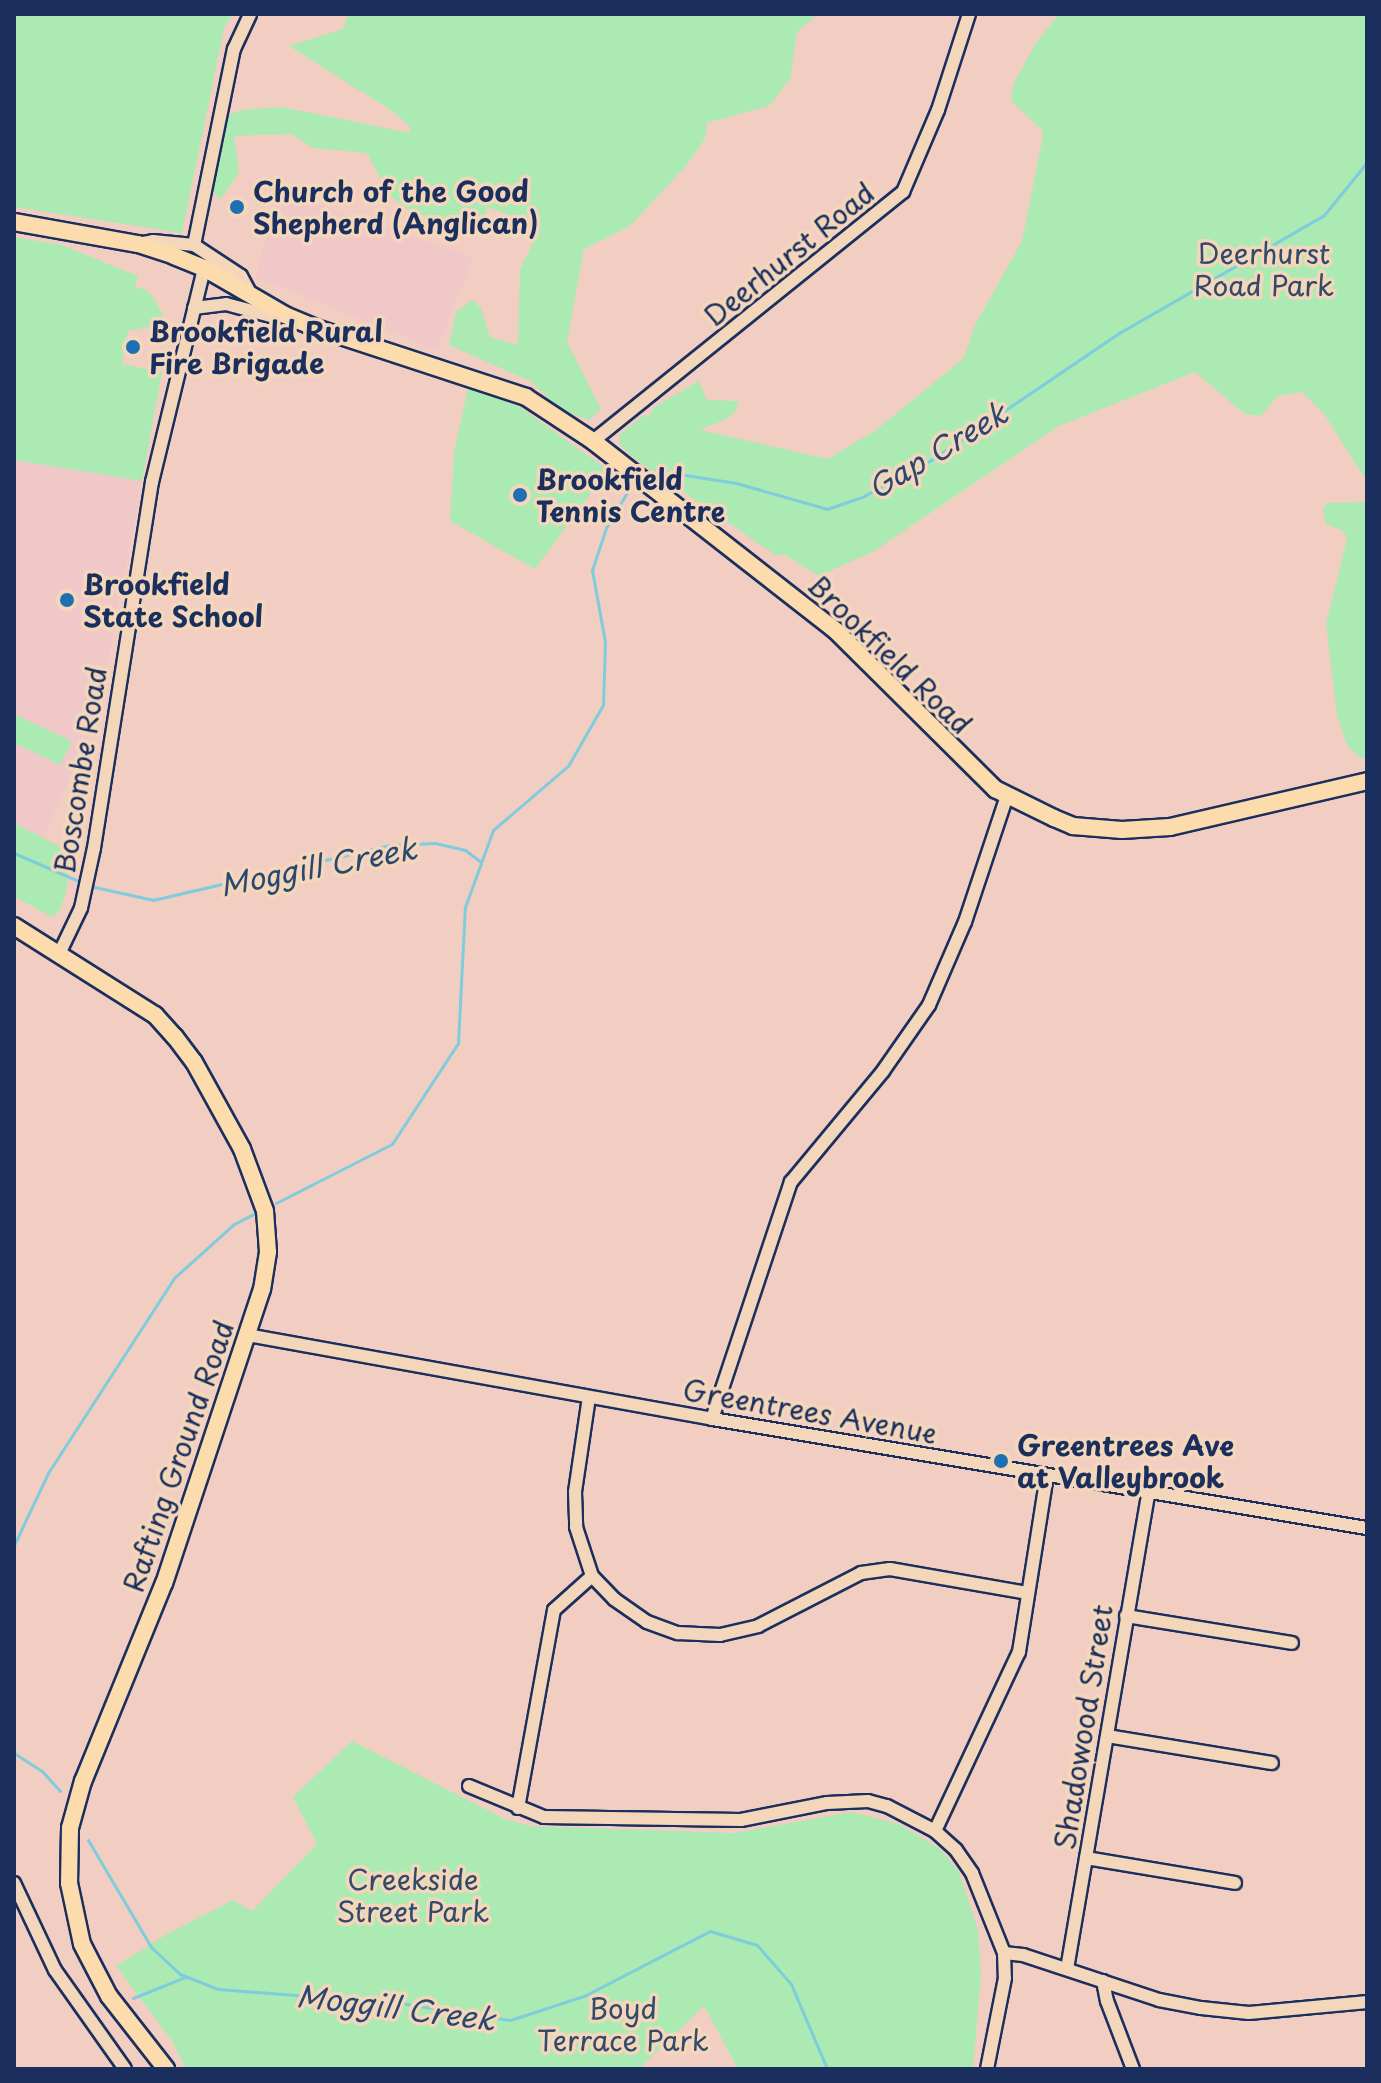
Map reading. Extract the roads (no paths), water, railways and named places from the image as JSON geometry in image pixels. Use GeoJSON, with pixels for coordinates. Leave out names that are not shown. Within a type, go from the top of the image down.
{"type":"FeatureCollection","features":[{"type":"Feature","properties":{"kind":"main road","name":"Brookfield Road"},"geometry":{"type":"LineString","coordinates":[[14,222],[138,244],[204,268],[285,315],[526,397],[593,441],[835,630],[966,763],[1007,796],[1073,826],[1122,830],[1170,827],[1367,781]]}},
{"type":"Feature","properties":{"kind":"main road","name":"Rafting Ground Road"},"geometry":{"type":"LineString","coordinates":[[14,926],[155,1015],[175,1037],[194,1062],[257,1183],[268,1241],[265,1279],[164,1583],[77,1797],[70,1828],[69,1883],[82,1944],[109,1996],[157,2066]]}},
{"type":"Feature","properties":{"kind":"street"},"geometry":{"type":"LineString","coordinates":[[194,245],[234,49],[250,14]]}},
{"type":"Feature","properties":{"kind":"street","name":"Deerhurst Road"},"geometry":{"type":"LineString","coordinates":[[593,441],[903,192],[938,110],[969,14]]}},
{"type":"Feature","properties":{"kind":"street"},"geometry":{"type":"LineString","coordinates":[[138,244],[153,241],[194,245],[241,276],[252,297]]}},
{"type":"Feature","properties":{"kind":"street","name":"Boscombe Road"},"geometry":{"type":"LineString","coordinates":[[59,954],[81,908],[152,482],[204,268]]}},
{"type":"Feature","properties":{"kind":"street"},"geometry":{"type":"LineString","coordinates":[[194,308],[226,304],[271,316],[285,315]]}},
{"type":"Feature","properties":{"kind":"street"},"geometry":{"type":"LineString","coordinates":[[712,1419],[791,1182],[883,1071],[929,1005],[965,922],[1007,796]]}},
{"type":"Feature","properties":{"kind":"street","name":"Greentrees Avenue"},"geometry":{"type":"LineString","coordinates":[[247,1335],[712,1419],[1367,1528]]}},
{"type":"Feature","properties":{"kind":"street"},"geometry":{"type":"LineString","coordinates":[[589,1397],[575,1492],[576,1527],[592,1576],[614,1599],[647,1622],[678,1633],[720,1635],[758,1626],[861,1573],[890,1569],[1027,1593]]}},
{"type":"Feature","properties":{"kind":"street"},"geometry":{"type":"LineString","coordinates":[[935,1831],[1019,1652],[1047,1476]]}},
{"type":"Feature","properties":{"kind":"street","name":"Shadowood Street"},"geometry":{"type":"LineString","coordinates":[[1067,1969],[1148,1493]]}},
{"type":"Feature","properties":{"kind":"street"},"geometry":{"type":"LineString","coordinates":[[518,1808],[554,1610],[592,1576]]}},
{"type":"Feature","properties":{"kind":"street"},"geometry":{"type":"LineString","coordinates":[[1126,1616],[1292,1643]]}},
{"type":"Feature","properties":{"kind":"street"},"geometry":{"type":"LineString","coordinates":[[1107,1736],[1272,1763]]}},
{"type":"Feature","properties":{"kind":"street"},"geometry":{"type":"LineString","coordinates":[[469,1786],[544,1817],[741,1820],[827,1803],[868,1801],[887,1806],[935,1831],[956,1850],[972,1873],[1004,1953],[1005,1978],[987,2069]]}},
{"type":"Feature","properties":{"kind":"street"},"geometry":{"type":"LineString","coordinates":[[1086,1858],[1235,1883]]}},
{"type":"Feature","properties":{"kind":"street"},"geometry":{"type":"LineString","coordinates":[[14,1883],[55,1970],[125,2069]]}},
{"type":"Feature","properties":{"kind":"street"},"geometry":{"type":"LineString","coordinates":[[1004,1953],[1067,1969],[1159,2000],[1249,2013],[1367,2002]]}},
{"type":"Feature","properties":{"kind":"street"},"geometry":{"type":"LineString","coordinates":[[1103,1981],[1107,2001],[1133,2069]]}},
{"type":"Feature","properties":{"kind":"waterway","name":"Gap Creek"},"geometry":{"type":"LineString","coordinates":[[652,478],[666,472],[736,483],[827,509],[864,496],[933,459],[1119,333],[1324,215],[1367,162]]}},
{"type":"Feature","properties":{"kind":"waterway","name":"Gap Creek"},"geometry":{"type":"LineString","coordinates":[[276,1203],[392,1144],[458,1043],[465,907],[493,830],[568,766],[603,705],[605,642],[592,570],[606,528],[629,489],[638,485]]}},
{"type":"Feature","properties":{"kind":"waterway","name":"Moggill Creek"},"geometry":{"type":"LineString","coordinates":[[90,886],[153,900],[390,845],[435,843],[465,850],[481,862]]}},
{"type":"Feature","properties":{"kind":"waterway","name":"Moggill Creek"},"geometry":{"type":"LineString","coordinates":[[14,853],[83,883]]}},
{"type":"Feature","properties":{"kind":"waterway","name":"Moggill Creek"},"geometry":{"type":"LineString","coordinates":[[14,1545],[48,1473],[175,1277],[234,1224],[256,1213]]}},
{"type":"Feature","properties":{"kind":"waterway","name":"Moggill Creek"},"geometry":{"type":"LineString","coordinates":[[14,1753],[42,1771],[60,1791]]}},
{"type":"Feature","properties":{"kind":"waterway","name":"Moggill Creek"},"geometry":{"type":"LineString","coordinates":[[88,1840],[151,1947],[180,1974],[218,1989],[400,2003],[510,2020],[584,1996],[710,1931],[757,1945],[791,1984],[827,2069]]}},
{"type":"Feature","properties":{"kind":"waterway"},"geometry":{"type":"LineString","coordinates":[[133,1998],[185,1977]]}},
{"type":"Feature","properties":{"kind":"place","name":"Church of the Good Shepherd (Anglican)"},"geometry":{"type":"Point","coordinates":[237,207]}},
{"type":"Feature","properties":{"kind":"place","name":"Brookfield Rural Fire Brigade"},"geometry":{"type":"Point","coordinates":[133,347]}},
{"type":"Feature","properties":{"kind":"place","name":"Brookfield Tennis Centre"},"geometry":{"type":"Point","coordinates":[520,495]}},
{"type":"Feature","properties":{"kind":"place","name":"Brookfield State School"},"geometry":{"type":"Point","coordinates":[67,600]}},
{"type":"Feature","properties":{"kind":"place","name":"Greentrees Ave at Valleybrook"},"geometry":{"type":"Point","coordinates":[1001,1461]}},
{"type":"Feature","properties":{"kind":"park label","name":"Deerhurst Road Park"},"geometry":{"type":"Point","coordinates":[1264,269]}},
{"type":"Feature","properties":{"kind":"park label","name":"Creekside Street Park"},"geometry":{"type":"Point","coordinates":[413,1895]}},
{"type":"Feature","properties":{"kind":"park label","name":"Boyd Terrace Park"},"geometry":{"type":"Point","coordinates":[623,2024]}}]}
